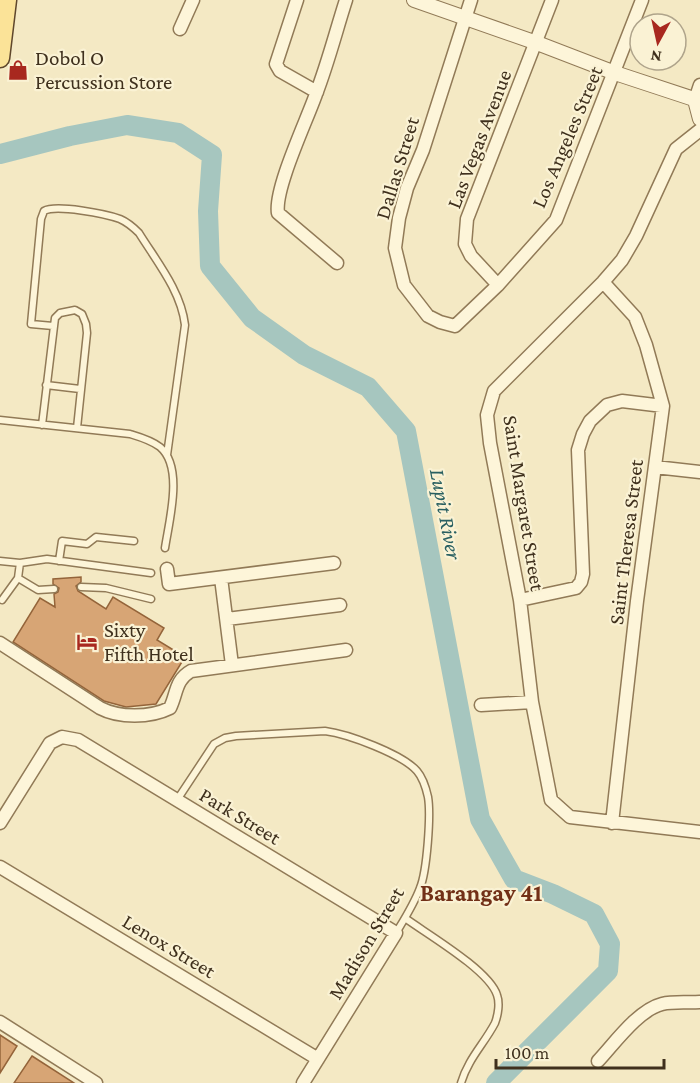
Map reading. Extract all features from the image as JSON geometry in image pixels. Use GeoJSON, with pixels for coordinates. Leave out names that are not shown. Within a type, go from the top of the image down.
{"type":"FeatureCollection","features":[{"type":"Feature","properties":{"kind":"main road"},"geometry":{"type":"LineString","coordinates":[[0,58],[7,0]]}},
{"type":"Feature","properties":{"kind":"street"},"geometry":{"type":"LineString","coordinates":[[180,29],[194,0]]}},
{"type":"Feature","properties":{"kind":"street"},"geometry":{"type":"LineString","coordinates":[[297,0],[276,64],[280,71],[317,92]]}},
{"type":"Feature","properties":{"kind":"street"},"geometry":{"type":"LineString","coordinates":[[337,263],[278,213],[277,205],[283,181],[317,92],[346,0]]}},
{"type":"Feature","properties":{"kind":"street"},"geometry":{"type":"LineString","coordinates":[[414,0],[697,101]]}},
{"type":"Feature","properties":{"kind":"street","name":"Dallas Street"},"geometry":{"type":"LineString","coordinates":[[455,326],[428,316],[404,285],[395,248],[399,218],[407,188],[423,150],[471,0]]}},
{"type":"Feature","properties":{"kind":"street","name":"Las Vegas Avenue"},"geometry":{"type":"LineString","coordinates":[[498,285],[471,256],[465,244],[467,219],[552,0]]}},
{"type":"Feature","properties":{"kind":"street","name":"Los Angeles Street"},"geometry":{"type":"LineString","coordinates":[[455,326],[498,285],[556,220],[642,0]]}},
{"type":"Feature","properties":{"kind":"street"},"geometry":{"type":"LineString","coordinates":[[700,85],[697,101],[700,119]]}},
{"type":"Feature","properties":{"kind":"street","name":"Saint Margaret Street"},"geometry":{"type":"LineString","coordinates":[[700,130],[676,149],[636,236],[622,260],[494,391],[487,415],[490,443],[519,600],[532,702],[551,800],[570,817],[612,824],[700,832]]}},
{"type":"Feature","properties":{"kind":"street","name":"Saint Theresa Street"},"geometry":{"type":"LineString","coordinates":[[603,282],[635,318],[646,345],[663,406],[637,601],[612,824]]}},
{"type":"Feature","properties":{"kind":"street"},"geometry":{"type":"LineString","coordinates":[[519,600],[576,588],[581,582],[578,450],[590,421],[607,405],[622,401],[663,406]]}},
{"type":"Feature","properties":{"kind":"street"},"geometry":{"type":"LineString","coordinates":[[655,467],[700,472]]}},
{"type":"Feature","properties":{"kind":"street"},"geometry":{"type":"LineString","coordinates":[[167,569],[170,584],[334,563]]}},
{"type":"Feature","properties":{"kind":"street"},"geometry":{"type":"LineString","coordinates":[[221,578],[232,664]]}},
{"type":"Feature","properties":{"kind":"street"},"geometry":{"type":"LineString","coordinates":[[226,619],[340,605]]}},
{"type":"Feature","properties":{"kind":"street"},"geometry":{"type":"LineString","coordinates":[[0,643],[100,708],[116,714],[161,712],[170,708],[178,682],[183,675],[199,669],[346,650]]}},
{"type":"Feature","properties":{"kind":"street"},"geometry":{"type":"LineString","coordinates":[[481,705],[532,702]]}},
{"type":"Feature","properties":{"kind":"street","name":"Park Street"},"geometry":{"type":"LineString","coordinates":[[0,823],[50,743],[62,736],[78,740],[396,933]]}},
{"type":"Feature","properties":{"kind":"street","name":"Lenox Street"},"geometry":{"type":"LineString","coordinates":[[0,867],[318,1059]]}},
{"type":"Feature","properties":{"kind":"street","name":"Madison Street"},"geometry":{"type":"LineString","coordinates":[[303,1083],[396,933]]}},
{"type":"Feature","properties":{"kind":"street"},"geometry":{"type":"LineString","coordinates":[[598,1060],[638,1018],[652,1009],[661,1004],[700,1002]]}},
{"type":"Feature","properties":{"kind":"street"},"geometry":{"type":"LineString","coordinates":[[0,1022],[96,1083]]}},
{"type":"Feature","properties":{"kind":"lane"},"geometry":{"type":"LineString","coordinates":[[53,326],[31,324],[41,219],[44,211],[52,208],[104,215],[130,225],[139,233],[176,293],[185,325],[167,455]]}},
{"type":"Feature","properties":{"kind":"lane"},"geometry":{"type":"LineString","coordinates":[[42,425],[55,318],[60,313],[75,310],[82,314],[87,333],[77,428]]}},
{"type":"Feature","properties":{"kind":"lane"},"geometry":{"type":"LineString","coordinates":[[46,386],[80,389]]}},
{"type":"Feature","properties":{"kind":"lane"},"geometry":{"type":"LineString","coordinates":[[0,420],[130,434],[160,447],[167,455],[171,465],[173,488],[165,548]]}},
{"type":"Feature","properties":{"kind":"lane"},"geometry":{"type":"LineString","coordinates":[[59,561],[62,541],[87,544],[96,537],[134,542]]}},
{"type":"Feature","properties":{"kind":"lane"},"geometry":{"type":"LineString","coordinates":[[0,561],[20,563],[47,559],[150,573]]}},
{"type":"Feature","properties":{"kind":"lane"},"geometry":{"type":"LineString","coordinates":[[2,600],[18,578],[20,563]]}},
{"type":"Feature","properties":{"kind":"lane"},"geometry":{"type":"LineString","coordinates":[[18,578],[38,590],[54,589]]}},
{"type":"Feature","properties":{"kind":"lane"},"geometry":{"type":"LineString","coordinates":[[81,587],[106,588],[151,599]]}},
{"type":"Feature","properties":{"kind":"lane","name":"Madison Street"},"geometry":{"type":"LineString","coordinates":[[177,800],[214,744],[225,738],[236,736],[325,731],[339,733],[354,737],[404,761],[417,771],[425,784],[428,809],[421,887],[396,933]]}},
{"type":"Feature","properties":{"kind":"lane"},"geometry":{"type":"LineString","coordinates":[[405,918],[469,963],[497,994],[496,1022],[467,1065],[461,1083]]}},
{"type":"Feature","properties":{"kind":"building","name":"Sixty Fifth Hotel"},"geometry":{"type":"Polygon","coordinates":[[[81,577],[81,582],[76,586],[78,591],[106,609],[113,597],[164,628],[157,640],[185,657],[156,704],[126,707],[104,701],[13,642],[40,598],[55,607],[54,594],[59,588],[53,584],[53,579],[81,577]]]}},
{"type":"Feature","properties":{"kind":"building"},"geometry":{"type":"Polygon","coordinates":[[[0,1035],[17,1046],[0,1073],[0,1035]]]}},
{"type":"Feature","properties":{"kind":"building"},"geometry":{"type":"Polygon","coordinates":[[[32,1056],[74,1083],[14,1083],[32,1056]]]}},
{"type":"Feature","properties":{"kind":"waterway","name":"Lupit River"},"geometry":{"type":"LineString","coordinates":[[0,154],[70,136],[127,125],[178,133],[212,155],[208,211],[210,266],[252,318],[304,355],[368,387],[406,431],[480,819],[514,879],[553,894],[594,914],[610,944],[608,971],[496,1083]]}},
{"type":"Feature","properties":{"kind":"place","name":"Dobol O Percussion Store"},"geometry":{"type":"Point","coordinates":[18,70]}},
{"type":"Feature","properties":{"kind":"place","name":"Sixty Fifth Hotel"},"geometry":{"type":"Point","coordinates":[87,642]}},
{"type":"Feature","properties":{"kind":"district","name":"Barangay 41"},"geometry":{"type":"Point","coordinates":[481,892]}}]}
